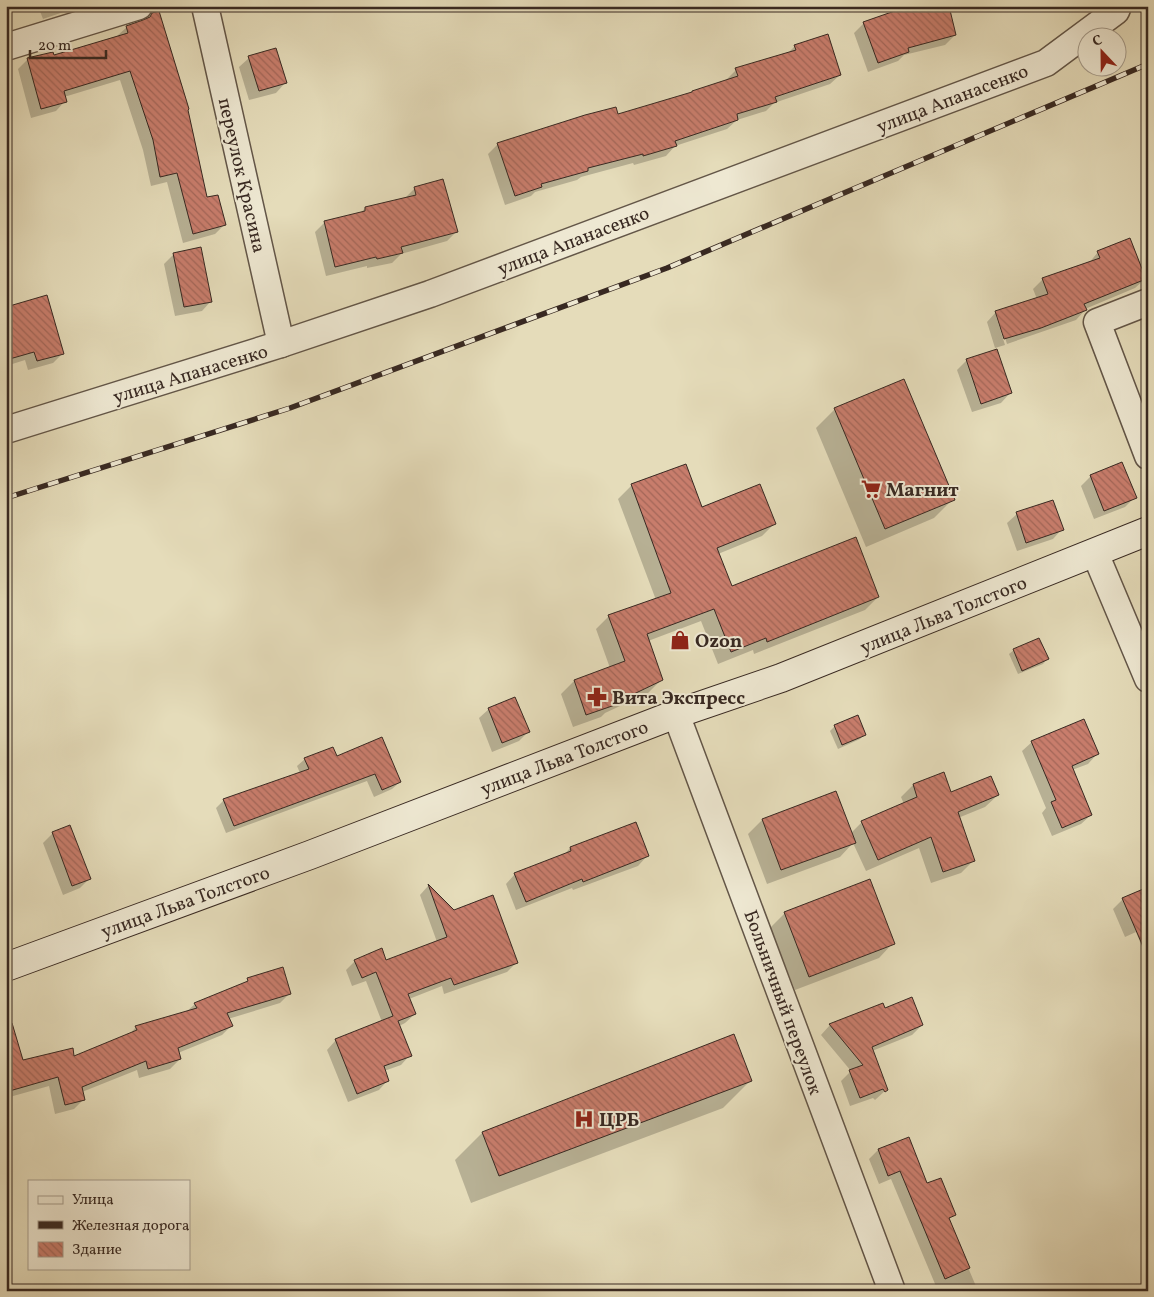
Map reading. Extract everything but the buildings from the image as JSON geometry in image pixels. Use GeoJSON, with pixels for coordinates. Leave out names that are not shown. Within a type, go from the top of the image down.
{"type":"FeatureCollection","features":[{"type":"Feature","properties":{"kind":"main road","name":"улица Льва Толстого"},"geometry":{"type":"LineString","coordinates":[[6,967],[310,855],[676,714],[780,678],[1148,531]]}},
{"type":"Feature","properties":{"kind":"street"},"geometry":{"type":"LineString","coordinates":[[6,47],[139,6]]}},
{"type":"Feature","properties":{"kind":"street","name":"переулок Красина"},"geometry":{"type":"LineString","coordinates":[[205,6],[281,344]]}},
{"type":"Feature","properties":{"kind":"street","name":"улица Апанасенко"},"geometry":{"type":"LineString","coordinates":[[6,430],[281,344],[439,290],[1046,63],[1116,12],[1118,6]]}},
{"type":"Feature","properties":{"kind":"street"},"geometry":{"type":"LineString","coordinates":[[1148,302],[1097,322],[1148,456]]}},
{"type":"Feature","properties":{"kind":"street"},"geometry":{"type":"LineString","coordinates":[[1095,553],[1148,679]]}},
{"type":"Feature","properties":{"kind":"street","name":"Больничный переулок"},"geometry":{"type":"LineString","coordinates":[[676,714],[892,1291]]}},
{"type":"Feature","properties":{"kind":"railway"},"geometry":{"type":"LineString","coordinates":[[6,498],[290,408],[667,268],[1148,64]]}},
{"type":"Feature","properties":{"kind":"place","name":"Магнит"},"geometry":{"type":"Point","coordinates":[871,489]}},
{"type":"Feature","properties":{"kind":"place","name":"Ozon"},"geometry":{"type":"Point","coordinates":[680,640]}},
{"type":"Feature","properties":{"kind":"place","name":"Вита Экспресс"},"geometry":{"type":"Point","coordinates":[597,697]}},
{"type":"Feature","properties":{"kind":"place","name":"ЦРБ"},"geometry":{"type":"Point","coordinates":[584,1119]}}]}
